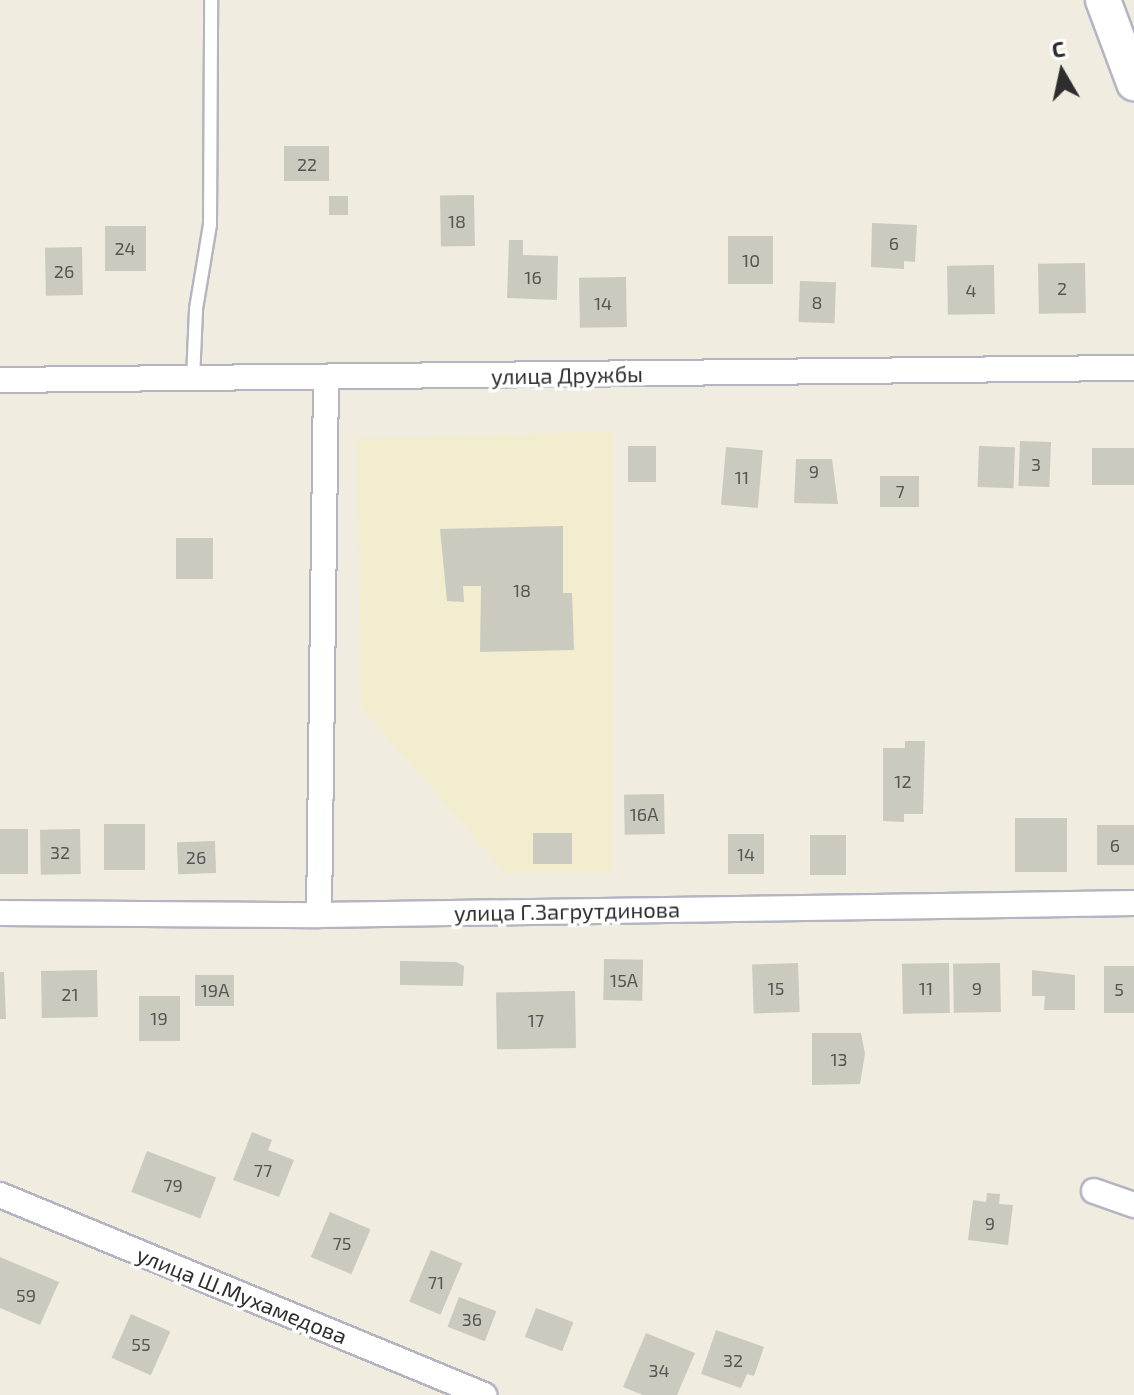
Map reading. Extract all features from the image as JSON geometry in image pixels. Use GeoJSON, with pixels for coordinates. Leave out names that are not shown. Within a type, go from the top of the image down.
{"type":"FeatureCollection","features":[{"type":"Feature","properties":{"kind":"street"},"geometry":{"type":"LineString","coordinates":[[1103,0],[1134,83]]}},
{"type":"Feature","properties":{"kind":"street","name":"улица Дружбы"},"geometry":{"type":"LineString","coordinates":[[0,380],[1134,368]]}},
{"type":"Feature","properties":{"kind":"street"},"geometry":{"type":"LineString","coordinates":[[319,915],[326,377]]}},
{"type":"Feature","properties":{"kind":"street","name":"улица Г.Загрутдинова"},"geometry":{"type":"LineString","coordinates":[[0,913],[319,915],[1134,903]]}},
{"type":"Feature","properties":{"kind":"street"},"geometry":{"type":"LineString","coordinates":[[1094,1191],[1134,1205]]}},
{"type":"Feature","properties":{"kind":"street","name":"улица Ш.Мухамедова"},"geometry":{"type":"LineString","coordinates":[[0,1195],[484,1395]]}},
{"type":"Feature","properties":{"kind":"lane"},"geometry":{"type":"LineString","coordinates":[[193,379],[196,309],[210,224],[211,0]]}},
{"type":"Feature","properties":{"kind":"shaded area"},"geometry":{"type":"Polygon","coordinates":[[[613,431],[612,873],[505,873],[361,707],[357,439],[613,431]]]}},
{"type":"Feature","properties":{"kind":"building"},"geometry":{"type":"Polygon","coordinates":[[[284,146],[329,146],[329,181],[284,181],[284,146]]]}},
{"type":"Feature","properties":{"kind":"building"},"geometry":{"type":"Polygon","coordinates":[[[474,195],[475,246],[441,247],[440,196],[474,195]]]}},
{"type":"Feature","properties":{"kind":"building"},"geometry":{"type":"Polygon","coordinates":[[[329,196],[348,196],[348,215],[329,215],[329,196]]]}},
{"type":"Feature","properties":{"kind":"building"},"geometry":{"type":"Polygon","coordinates":[[[872,223],[917,225],[915,262],[904,261],[904,269],[871,267],[872,223]]]}},
{"type":"Feature","properties":{"kind":"building"},"geometry":{"type":"Polygon","coordinates":[[[105,226],[146,226],[146,271],[105,271],[105,226]]]}},
{"type":"Feature","properties":{"kind":"building"},"geometry":{"type":"Polygon","coordinates":[[[728,236],[773,236],[773,284],[728,284],[728,236]]]}},
{"type":"Feature","properties":{"kind":"building"},"geometry":{"type":"Polygon","coordinates":[[[509,240],[523,240],[523,255],[558,256],[557,300],[507,298],[509,240]]]}},
{"type":"Feature","properties":{"kind":"building"},"geometry":{"type":"Polygon","coordinates":[[[82,247],[83,295],[46,296],[45,248],[82,247]]]}},
{"type":"Feature","properties":{"kind":"building"},"geometry":{"type":"Polygon","coordinates":[[[1085,263],[1086,313],[1039,314],[1038,264],[1085,263]]]}},
{"type":"Feature","properties":{"kind":"building"},"geometry":{"type":"Polygon","coordinates":[[[994,265],[995,314],[948,315],[947,266],[994,265]]]}},
{"type":"Feature","properties":{"kind":"building"},"geometry":{"type":"Polygon","coordinates":[[[626,277],[627,327],[580,328],[579,278],[626,277]]]}},
{"type":"Feature","properties":{"kind":"building"},"geometry":{"type":"Polygon","coordinates":[[[800,281],[836,282],[835,323],[799,322],[800,281]]]}},
{"type":"Feature","properties":{"kind":"building"},"geometry":{"type":"Polygon","coordinates":[[[1020,441],[1051,442],[1049,487],[1018,486],[1020,441]]]}},
{"type":"Feature","properties":{"kind":"building"},"geometry":{"type":"Polygon","coordinates":[[[628,446],[656,446],[656,482],[628,482],[628,446]]]}},
{"type":"Feature","properties":{"kind":"building"},"geometry":{"type":"Polygon","coordinates":[[[979,446],[1015,447],[1014,488],[978,487],[979,446]]]}},
{"type":"Feature","properties":{"kind":"building"},"geometry":{"type":"Polygon","coordinates":[[[726,447],[763,450],[758,508],[721,505],[726,447]]]}},
{"type":"Feature","properties":{"kind":"building"},"geometry":{"type":"Polygon","coordinates":[[[1092,448],[1134,448],[1134,485],[1092,485],[1092,448]]]}},
{"type":"Feature","properties":{"kind":"building"},"geometry":{"type":"Polygon","coordinates":[[[796,459],[832,459],[838,504],[794,503],[796,459]]]}},
{"type":"Feature","properties":{"kind":"building"},"geometry":{"type":"Polygon","coordinates":[[[880,476],[919,476],[919,507],[880,507],[880,476]]]}},
{"type":"Feature","properties":{"kind":"building"},"geometry":{"type":"Polygon","coordinates":[[[563,526],[563,593],[572,593],[574,650],[480,652],[481,586],[463,586],[464,602],[447,601],[440,529],[563,526]]]}},
{"type":"Feature","properties":{"kind":"building"},"geometry":{"type":"Polygon","coordinates":[[[176,538],[213,538],[213,579],[176,579],[176,538]]]}},
{"type":"Feature","properties":{"kind":"building"},"geometry":{"type":"Polygon","coordinates":[[[905,741],[925,741],[923,814],[904,814],[904,822],[883,821],[883,748],[905,748],[905,741]]]}},
{"type":"Feature","properties":{"kind":"building"},"geometry":{"type":"Polygon","coordinates":[[[664,794],[665,834],[625,835],[624,795],[664,794]]]}},
{"type":"Feature","properties":{"kind":"building"},"geometry":{"type":"Polygon","coordinates":[[[1015,818],[1067,818],[1067,872],[1015,872],[1015,818]]]}},
{"type":"Feature","properties":{"kind":"building"},"geometry":{"type":"Polygon","coordinates":[[[104,824],[145,824],[145,870],[104,870],[104,824]]]}},
{"type":"Feature","properties":{"kind":"building"},"geometry":{"type":"Polygon","coordinates":[[[1097,825],[1134,825],[1134,865],[1097,865],[1097,825]]]}},
{"type":"Feature","properties":{"kind":"building"},"geometry":{"type":"Polygon","coordinates":[[[0,829],[28,829],[28,874],[0,874],[0,829]]]}},
{"type":"Feature","properties":{"kind":"building"},"geometry":{"type":"Polygon","coordinates":[[[80,829],[81,874],[41,875],[40,830],[80,829]]]}},
{"type":"Feature","properties":{"kind":"building"},"geometry":{"type":"Polygon","coordinates":[[[533,833],[572,833],[572,864],[533,864],[533,833]]]}},
{"type":"Feature","properties":{"kind":"building"},"geometry":{"type":"Polygon","coordinates":[[[728,834],[764,834],[764,874],[728,874],[728,834]]]}},
{"type":"Feature","properties":{"kind":"building"},"geometry":{"type":"Polygon","coordinates":[[[810,835],[846,835],[846,875],[810,875],[810,835]]]}},
{"type":"Feature","properties":{"kind":"building"},"geometry":{"type":"Polygon","coordinates":[[[215,841],[216,873],[178,874],[177,842],[215,841]]]}},
{"type":"Feature","properties":{"kind":"building"},"geometry":{"type":"Polygon","coordinates":[[[604,959],[643,960],[642,1001],[603,1000],[604,959]]]}},
{"type":"Feature","properties":{"kind":"building"},"geometry":{"type":"Polygon","coordinates":[[[400,961],[456,962],[464,966],[463,986],[400,985],[400,961]]]}},
{"type":"Feature","properties":{"kind":"building"},"geometry":{"type":"Polygon","coordinates":[[[798,963],[800,1012],[754,1014],[752,965],[798,963]]]}},
{"type":"Feature","properties":{"kind":"building"},"geometry":{"type":"Polygon","coordinates":[[[949,963],[950,1013],[903,1014],[902,964],[949,963]]]}},
{"type":"Feature","properties":{"kind":"building"},"geometry":{"type":"Polygon","coordinates":[[[1000,963],[1001,1012],[954,1013],[953,964],[1000,963]]]}},
{"type":"Feature","properties":{"kind":"building"},"geometry":{"type":"Polygon","coordinates":[[[1104,966],[1134,966],[1134,1013],[1104,1013],[1104,966]]]}},
{"type":"Feature","properties":{"kind":"building"},"geometry":{"type":"Polygon","coordinates":[[[97,970],[98,1017],[42,1018],[41,971],[97,970]]]}},
{"type":"Feature","properties":{"kind":"building"},"geometry":{"type":"Polygon","coordinates":[[[1032,970],[1075,975],[1075,1010],[1044,1010],[1045,996],[1032,996],[1032,970]]]}},
{"type":"Feature","properties":{"kind":"building"},"geometry":{"type":"Polygon","coordinates":[[[0,972],[4,972],[6,1019],[0,1019],[0,972]]]}},
{"type":"Feature","properties":{"kind":"building"},"geometry":{"type":"Polygon","coordinates":[[[195,975],[234,975],[234,1006],[195,1006],[195,975]]]}},
{"type":"Feature","properties":{"kind":"building"},"geometry":{"type":"Polygon","coordinates":[[[575,991],[576,1048],[497,1049],[496,992],[575,991]]]}},
{"type":"Feature","properties":{"kind":"building"},"geometry":{"type":"Polygon","coordinates":[[[139,996],[180,996],[180,1041],[139,1041],[139,996]]]}},
{"type":"Feature","properties":{"kind":"building"},"geometry":{"type":"Polygon","coordinates":[[[812,1033],[861,1033],[865,1054],[860,1084],[812,1085],[812,1033]]]}},
{"type":"Feature","properties":{"kind":"building"},"geometry":{"type":"Polygon","coordinates":[[[252,1132],[272,1140],[268,1150],[294,1160],[279,1197],[233,1180],[252,1132]]]}},
{"type":"Feature","properties":{"kind":"building"},"geometry":{"type":"Polygon","coordinates":[[[147,1151],[216,1178],[200,1219],[131,1192],[147,1151]]]}},
{"type":"Feature","properties":{"kind":"building"},"geometry":{"type":"Polygon","coordinates":[[[987,1193],[1000,1194],[999,1204],[1013,1205],[1008,1245],[968,1240],[973,1200],[986,1202],[987,1193]]]}},
{"type":"Feature","properties":{"kind":"building"},"geometry":{"type":"Polygon","coordinates":[[[330,1212],[371,1229],[351,1274],[311,1257],[330,1212]]]}},
{"type":"Feature","properties":{"kind":"building"},"geometry":{"type":"Polygon","coordinates":[[[431,1250],[462,1263],[440,1315],[409,1302],[431,1250]]]}},
{"type":"Feature","properties":{"kind":"building"},"geometry":{"type":"Polygon","coordinates":[[[0,1257],[59,1282],[40,1325],[0,1308],[0,1257]]]}},
{"type":"Feature","properties":{"kind":"building"},"geometry":{"type":"Polygon","coordinates":[[[459,1297],[496,1311],[485,1341],[448,1327],[459,1297]]]}},
{"type":"Feature","properties":{"kind":"building"},"geometry":{"type":"Polygon","coordinates":[[[536,1308],[573,1322],[562,1351],[525,1337],[536,1308]]]}},
{"type":"Feature","properties":{"kind":"building"},"geometry":{"type":"Polygon","coordinates":[[[131,1314],[170,1331],[151,1375],[111,1358],[131,1314]]]}},
{"type":"Feature","properties":{"kind":"building"},"geometry":{"type":"Polygon","coordinates":[[[716,1330],[764,1347],[754,1376],[747,1374],[741,1388],[701,1374],[716,1330]]]}},
{"type":"Feature","properties":{"kind":"building"},"geometry":{"type":"Polygon","coordinates":[[[646,1333],[695,1353],[677,1395],[643,1395],[623,1387],[646,1333]]]}}]}
